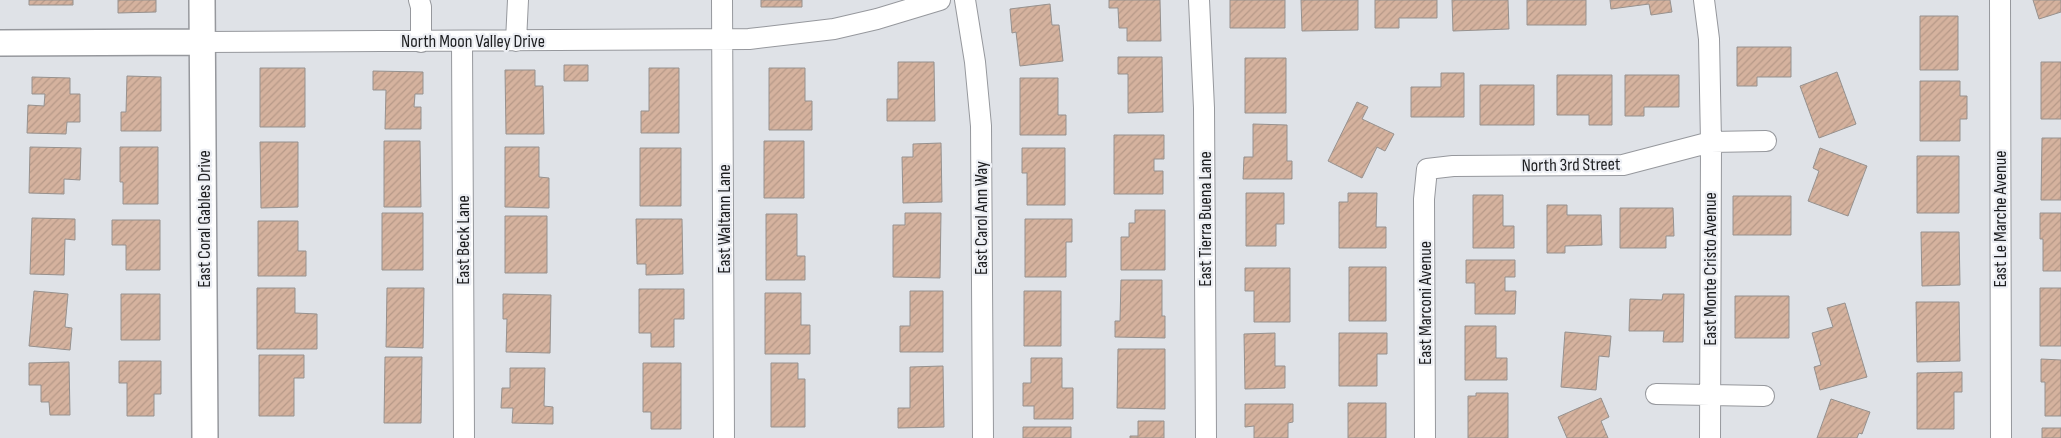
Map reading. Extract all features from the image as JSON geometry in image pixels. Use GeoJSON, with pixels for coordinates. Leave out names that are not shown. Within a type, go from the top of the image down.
{"type":"FeatureCollection","features":[{"type":"Feature","properties":{"kind":"street","name":"East Coral Gables Drive"},"geometry":{"type":"LineString","coordinates":[[202,0],[205,438]]}},
{"type":"Feature","properties":{"kind":"street"},"geometry":{"type":"LineString","coordinates":[[418,0],[421,7],[421,42]]}},
{"type":"Feature","properties":{"kind":"street"},"geometry":{"type":"LineString","coordinates":[[516,41],[518,0]]}},
{"type":"Feature","properties":{"kind":"street","name":"East Waltann Lane"},"geometry":{"type":"LineString","coordinates":[[722,0],[724,438]]}},
{"type":"Feature","properties":{"kind":"street","name":"North Moon Valley Drive"},"geometry":{"type":"LineString","coordinates":[[0,43],[462,42],[779,37],[834,29],[877,19],[940,0]]}},
{"type":"Feature","properties":{"kind":"street","name":"East Carol Ann Way"},"geometry":{"type":"LineString","coordinates":[[965,0],[975,62],[981,126],[983,438]]}},
{"type":"Feature","properties":{"kind":"street","name":"East Tierra Buena Lane"},"geometry":{"type":"LineString","coordinates":[[1199,0],[1204,108],[1206,438]]}},
{"type":"Feature","properties":{"kind":"street","name":"East Monte Cristo Avenue"},"geometry":{"type":"LineString","coordinates":[[1704,0],[1709,39],[1711,142],[1710,438]]}},
{"type":"Feature","properties":{"kind":"street","name":"East Le Marche Avenue"},"geometry":{"type":"LineString","coordinates":[[2000,0],[2001,438]]}},
{"type":"Feature","properties":{"kind":"street","name":"East Beck Lane"},"geometry":{"type":"LineString","coordinates":[[462,42],[464,438]]}},
{"type":"Feature","properties":{"kind":"street"},"geometry":{"type":"LineString","coordinates":[[1711,142],[1766,141]]}},
{"type":"Feature","properties":{"kind":"street","name":"North 3rd Street"},"geometry":{"type":"LineString","coordinates":[[1428,169],[1452,166],[1623,165],[1711,142]]}},
{"type":"Feature","properties":{"kind":"street","name":"East Marconi Avenue"},"geometry":{"type":"LineString","coordinates":[[1426,438],[1424,198],[1428,169]]}},
{"type":"Feature","properties":{"kind":"street"},"geometry":{"type":"LineString","coordinates":[[1656,394],[1764,396]]}},
{"type":"Feature","properties":{"kind":"building"},"geometry":{"type":"Polygon","coordinates":[[[29,0],[73,0],[73,5],[29,5],[29,0]]]}},
{"type":"Feature","properties":{"kind":"building"},"geometry":{"type":"Polygon","coordinates":[[[118,0],[156,0],[156,12],[118,13],[118,0]]]}},
{"type":"Feature","properties":{"kind":"building"},"geometry":{"type":"Polygon","coordinates":[[[761,0],[802,0],[802,7],[761,7],[761,0]]]}},
{"type":"Feature","properties":{"kind":"building"},"geometry":{"type":"Polygon","coordinates":[[[1109,0],[1160,0],[1161,41],[1127,41],[1127,28],[1119,28],[1118,8],[1109,8],[1109,0]]]}},
{"type":"Feature","properties":{"kind":"building"},"geometry":{"type":"Polygon","coordinates":[[[1230,0],[1285,0],[1285,28],[1230,28],[1230,0]]]}},
{"type":"Feature","properties":{"kind":"building"},"geometry":{"type":"Polygon","coordinates":[[[1301,0],[1358,0],[1358,30],[1302,31],[1301,0]]]}},
{"type":"Feature","properties":{"kind":"building"},"geometry":{"type":"Polygon","coordinates":[[[1375,0],[1437,0],[1437,18],[1399,18],[1399,28],[1375,28],[1375,0]]]}},
{"type":"Feature","properties":{"kind":"building"},"geometry":{"type":"Polygon","coordinates":[[[1452,0],[1508,0],[1509,29],[1453,31],[1452,0]]]}},
{"type":"Feature","properties":{"kind":"building"},"geometry":{"type":"Polygon","coordinates":[[[1527,0],[1586,0],[1586,25],[1527,25],[1527,0]]]}},
{"type":"Feature","properties":{"kind":"building"},"geometry":{"type":"Polygon","coordinates":[[[1610,0],[1670,0],[1672,12],[1651,15],[1649,4],[1611,9],[1610,0]]]}},
{"type":"Feature","properties":{"kind":"building"},"geometry":{"type":"Polygon","coordinates":[[[2033,0],[2061,0],[2061,12],[2039,19],[2033,0]]]}},
{"type":"Feature","properties":{"kind":"building"},"geometry":{"type":"Polygon","coordinates":[[[1050,4],[1052,25],[1059,25],[1063,61],[1020,66],[1016,32],[1012,33],[1010,9],[1050,4]]]}},
{"type":"Feature","properties":{"kind":"building"},"geometry":{"type":"Polygon","coordinates":[[[1920,16],[1958,16],[1958,70],[1920,70],[1920,16]]]}},
{"type":"Feature","properties":{"kind":"building"},"geometry":{"type":"Polygon","coordinates":[[[1737,47],[1791,47],[1791,77],[1757,77],[1757,86],[1737,86],[1737,47]]]}},
{"type":"Feature","properties":{"kind":"building"},"geometry":{"type":"Polygon","coordinates":[[[1118,57],[1162,57],[1163,112],[1128,113],[1128,74],[1118,74],[1118,57]]]}},
{"type":"Feature","properties":{"kind":"building"},"geometry":{"type":"Polygon","coordinates":[[[1245,58],[1286,58],[1286,113],[1245,113],[1245,58]]]}},
{"type":"Feature","properties":{"kind":"building"},"geometry":{"type":"Polygon","coordinates":[[[898,62],[934,62],[935,121],[887,121],[887,99],[898,99],[898,62]]]}},
{"type":"Feature","properties":{"kind":"building"},"geometry":{"type":"Polygon","coordinates":[[[2041,62],[2061,62],[2061,119],[2041,119],[2041,62]]]}},
{"type":"Feature","properties":{"kind":"building"},"geometry":{"type":"Polygon","coordinates":[[[564,65],[588,65],[588,81],[564,81],[564,65]]]}},
{"type":"Feature","properties":{"kind":"building"},"geometry":{"type":"Polygon","coordinates":[[[260,68],[305,68],[305,127],[260,127],[260,68]]]}},
{"type":"Feature","properties":{"kind":"building"},"geometry":{"type":"Polygon","coordinates":[[[649,68],[679,68],[679,133],[641,133],[641,111],[649,111],[649,68]]]}},
{"type":"Feature","properties":{"kind":"building"},"geometry":{"type":"Polygon","coordinates":[[[769,68],[805,68],[805,101],[812,101],[812,130],[769,130],[769,68]]]}},
{"type":"Feature","properties":{"kind":"building"},"geometry":{"type":"Polygon","coordinates":[[[505,70],[535,70],[535,86],[543,86],[544,134],[506,134],[505,70]]]}},
{"type":"Feature","properties":{"kind":"building"},"geometry":{"type":"Polygon","coordinates":[[[373,71],[423,72],[423,94],[415,94],[414,107],[421,107],[421,129],[385,129],[386,90],[373,90],[373,71]]]}},
{"type":"Feature","properties":{"kind":"building"},"geometry":{"type":"Polygon","coordinates":[[[1837,72],[1856,124],[1819,138],[1800,86],[1837,72]]]}},
{"type":"Feature","properties":{"kind":"building"},"geometry":{"type":"Polygon","coordinates":[[[1441,73],[1464,73],[1464,117],[1411,117],[1411,87],[1441,87],[1441,73]]]}},
{"type":"Feature","properties":{"kind":"building"},"geometry":{"type":"Polygon","coordinates":[[[1557,75],[1612,75],[1612,125],[1589,125],[1589,115],[1557,115],[1557,75]]]}},
{"type":"Feature","properties":{"kind":"building"},"geometry":{"type":"Polygon","coordinates":[[[1625,75],[1679,75],[1679,107],[1644,107],[1644,116],[1625,116],[1625,75]]]}},
{"type":"Feature","properties":{"kind":"building"},"geometry":{"type":"Polygon","coordinates":[[[127,76],[161,77],[161,131],[121,131],[121,112],[126,112],[127,76]]]}},
{"type":"Feature","properties":{"kind":"building"},"geometry":{"type":"Polygon","coordinates":[[[32,77],[70,78],[70,94],[80,94],[80,122],[67,122],[66,134],[27,133],[28,105],[44,106],[45,94],[32,94],[32,77]]]}},
{"type":"Feature","properties":{"kind":"building"},"geometry":{"type":"Polygon","coordinates":[[[1020,78],[1058,78],[1058,115],[1066,115],[1066,135],[1020,135],[1020,78]]]}},
{"type":"Feature","properties":{"kind":"building"},"geometry":{"type":"Polygon","coordinates":[[[1920,81],[1960,81],[1960,96],[1967,96],[1967,119],[1960,119],[1960,141],[1920,141],[1920,81]]]}},
{"type":"Feature","properties":{"kind":"building"},"geometry":{"type":"Polygon","coordinates":[[[1480,85],[1534,85],[1534,125],[1480,125],[1480,85]]]}},
{"type":"Feature","properties":{"kind":"building"},"geometry":{"type":"Polygon","coordinates":[[[1357,102],[1368,107],[1362,119],[1394,134],[1385,151],[1377,147],[1362,178],[1328,161],[1357,102]]]}},
{"type":"Feature","properties":{"kind":"building"},"geometry":{"type":"Polygon","coordinates":[[[1253,124],[1287,125],[1287,161],[1292,161],[1292,179],[1243,179],[1244,157],[1253,157],[1253,124]]]}},
{"type":"Feature","properties":{"kind":"building"},"geometry":{"type":"Polygon","coordinates":[[[1114,135],[1164,135],[1164,159],[1154,159],[1154,171],[1163,171],[1163,194],[1114,194],[1114,135]]]}},
{"type":"Feature","properties":{"kind":"building"},"geometry":{"type":"Polygon","coordinates":[[[2042,138],[2061,138],[2061,200],[2041,200],[2042,138]]]}},
{"type":"Feature","properties":{"kind":"building"},"geometry":{"type":"Polygon","coordinates":[[[384,141],[420,141],[421,207],[384,207],[384,141]]]}},
{"type":"Feature","properties":{"kind":"building"},"geometry":{"type":"Polygon","coordinates":[[[764,141],[804,141],[804,198],[764,198],[764,141]]]}},
{"type":"Feature","properties":{"kind":"building"},"geometry":{"type":"Polygon","coordinates":[[[260,142],[298,142],[298,207],[261,208],[260,142]]]}},
{"type":"Feature","properties":{"kind":"building"},"geometry":{"type":"Polygon","coordinates":[[[941,143],[942,202],[903,203],[902,157],[913,157],[913,144],[941,143]]]}},
{"type":"Feature","properties":{"kind":"building"},"geometry":{"type":"Polygon","coordinates":[[[30,147],[81,148],[80,180],[64,179],[64,194],[29,193],[30,147]]]}},
{"type":"Feature","properties":{"kind":"building"},"geometry":{"type":"Polygon","coordinates":[[[120,147],[158,147],[158,204],[123,204],[123,182],[120,182],[120,147]]]}},
{"type":"Feature","properties":{"kind":"building"},"geometry":{"type":"Polygon","coordinates":[[[505,147],[539,147],[539,177],[549,178],[549,208],[505,207],[505,147]]]}},
{"type":"Feature","properties":{"kind":"building"},"geometry":{"type":"Polygon","coordinates":[[[640,148],[681,148],[681,206],[640,206],[640,148]]]}},
{"type":"Feature","properties":{"kind":"building"},"geometry":{"type":"Polygon","coordinates":[[[1022,148],[1065,148],[1065,205],[1027,205],[1027,173],[1022,173],[1022,148]]]}},
{"type":"Feature","properties":{"kind":"building"},"geometry":{"type":"Polygon","coordinates":[[[1820,148],[1867,166],[1848,216],[1808,201],[1819,171],[1813,168],[1820,148]]]}},
{"type":"Feature","properties":{"kind":"building"},"geometry":{"type":"Polygon","coordinates":[[[1917,156],[1959,156],[1959,213],[1917,213],[1917,156]]]}},
{"type":"Feature","properties":{"kind":"building"},"geometry":{"type":"Polygon","coordinates":[[[1246,193],[1284,193],[1284,224],[1276,224],[1276,246],[1246,246],[1246,193]]]}},
{"type":"Feature","properties":{"kind":"building"},"geometry":{"type":"Polygon","coordinates":[[[1348,193],[1377,193],[1376,227],[1386,227],[1386,248],[1339,248],[1339,202],[1348,202],[1348,193]]]}},
{"type":"Feature","properties":{"kind":"building"},"geometry":{"type":"Polygon","coordinates":[[[1473,195],[1503,195],[1503,226],[1514,226],[1514,248],[1473,248],[1473,195]]]}},
{"type":"Feature","properties":{"kind":"building"},"geometry":{"type":"Polygon","coordinates":[[[1733,196],[1791,196],[1791,235],[1733,235],[1733,196]]]}},
{"type":"Feature","properties":{"kind":"building"},"geometry":{"type":"Polygon","coordinates":[[[1547,205],[1567,205],[1567,215],[1601,215],[1602,245],[1565,246],[1565,253],[1547,253],[1547,205]]]}},
{"type":"Feature","properties":{"kind":"building"},"geometry":{"type":"Polygon","coordinates":[[[1620,208],[1673,208],[1674,236],[1666,236],[1666,248],[1620,248],[1620,208]]]}},
{"type":"Feature","properties":{"kind":"building"},"geometry":{"type":"Polygon","coordinates":[[[1135,210],[1165,210],[1165,270],[1121,270],[1121,237],[1129,237],[1129,223],[1135,223],[1135,210]]]}},
{"type":"Feature","properties":{"kind":"building"},"geometry":{"type":"Polygon","coordinates":[[[382,213],[423,213],[423,270],[382,270],[382,213]]]}},
{"type":"Feature","properties":{"kind":"building"},"geometry":{"type":"Polygon","coordinates":[[[905,213],[941,213],[940,278],[893,277],[893,225],[905,225],[905,213]]]}},
{"type":"Feature","properties":{"kind":"building"},"geometry":{"type":"Polygon","coordinates":[[[2040,213],[2061,213],[2061,271],[2043,271],[2043,239],[2040,239],[2040,213]]]}},
{"type":"Feature","properties":{"kind":"building"},"geometry":{"type":"Polygon","coordinates":[[[766,214],[797,214],[797,256],[805,256],[805,280],[766,280],[766,214]]]}},
{"type":"Feature","properties":{"kind":"building"},"geometry":{"type":"Polygon","coordinates":[[[505,216],[547,216],[547,273],[505,273],[505,216]]]}},
{"type":"Feature","properties":{"kind":"building"},"geometry":{"type":"Polygon","coordinates":[[[32,218],[75,219],[75,240],[65,239],[64,275],[30,274],[32,218]]]}},
{"type":"Feature","properties":{"kind":"building"},"geometry":{"type":"Polygon","coordinates":[[[636,219],[682,219],[683,274],[646,275],[646,264],[637,264],[636,219]]]}},
{"type":"Feature","properties":{"kind":"building"},"geometry":{"type":"Polygon","coordinates":[[[1025,219],[1072,219],[1072,242],[1066,242],[1066,277],[1025,277],[1025,219]]]}},
{"type":"Feature","properties":{"kind":"building"},"geometry":{"type":"Polygon","coordinates":[[[112,220],[160,220],[160,270],[126,270],[126,245],[112,245],[112,220]]]}},
{"type":"Feature","properties":{"kind":"building"},"geometry":{"type":"Polygon","coordinates":[[[258,221],[298,221],[298,251],[306,251],[306,276],[258,276],[258,221]]]}},
{"type":"Feature","properties":{"kind":"building"},"geometry":{"type":"Polygon","coordinates":[[[1921,232],[1959,232],[1960,285],[1922,286],[1921,232]]]}},
{"type":"Feature","properties":{"kind":"building"},"geometry":{"type":"Polygon","coordinates":[[[1466,260],[1515,260],[1515,277],[1505,277],[1505,291],[1516,291],[1515,314],[1475,314],[1475,283],[1466,283],[1466,260]]]}},
{"type":"Feature","properties":{"kind":"building"},"geometry":{"type":"Polygon","coordinates":[[[1349,267],[1386,267],[1386,321],[1349,321],[1349,267]]]}},
{"type":"Feature","properties":{"kind":"building"},"geometry":{"type":"Polygon","coordinates":[[[1245,268],[1290,268],[1290,322],[1254,322],[1254,291],[1245,291],[1245,268]]]}},
{"type":"Feature","properties":{"kind":"building"},"geometry":{"type":"Polygon","coordinates":[[[1121,280],[1162,280],[1162,316],[1165,316],[1165,338],[1115,337],[1115,321],[1120,321],[1121,280]]]}},
{"type":"Feature","properties":{"kind":"building"},"geometry":{"type":"Polygon","coordinates":[[[257,288],[295,288],[295,313],[317,314],[317,349],[257,349],[257,288]]]}},
{"type":"Feature","properties":{"kind":"building"},"geometry":{"type":"Polygon","coordinates":[[[387,288],[424,288],[423,348],[386,347],[387,288]]]}},
{"type":"Feature","properties":{"kind":"building"},"geometry":{"type":"Polygon","coordinates":[[[2040,288],[2061,288],[2061,346],[2040,346],[2040,288]]]}},
{"type":"Feature","properties":{"kind":"building"},"geometry":{"type":"Polygon","coordinates":[[[639,289],[684,289],[684,319],[674,319],[674,347],[651,347],[651,333],[639,333],[639,289]]]}},
{"type":"Feature","properties":{"kind":"building"},"geometry":{"type":"Polygon","coordinates":[[[34,291],[68,294],[65,327],[72,328],[70,350],[29,346],[34,291]]]}},
{"type":"Feature","properties":{"kind":"building"},"geometry":{"type":"Polygon","coordinates":[[[910,291],[943,291],[943,352],[900,352],[900,326],[910,326],[910,291]]]}},
{"type":"Feature","properties":{"kind":"building"},"geometry":{"type":"Polygon","coordinates":[[[1024,291],[1061,291],[1061,346],[1024,346],[1024,291]]]}},
{"type":"Feature","properties":{"kind":"building"},"geometry":{"type":"Polygon","coordinates":[[[765,293],[801,293],[801,325],[810,325],[810,354],[765,354],[765,293]]]}},
{"type":"Feature","properties":{"kind":"building"},"geometry":{"type":"Polygon","coordinates":[[[121,294],[160,294],[160,340],[121,340],[121,294]]]}},
{"type":"Feature","properties":{"kind":"building"},"geometry":{"type":"Polygon","coordinates":[[[503,294],[551,295],[550,353],[506,352],[507,319],[503,319],[503,294]]]}},
{"type":"Feature","properties":{"kind":"building"},"geometry":{"type":"Polygon","coordinates":[[[1663,294],[1684,294],[1683,342],[1663,342],[1664,331],[1629,331],[1630,299],[1662,300],[1663,294]]]}},
{"type":"Feature","properties":{"kind":"building"},"geometry":{"type":"Polygon","coordinates":[[[1735,296],[1789,296],[1789,338],[1735,338],[1735,296]]]}},
{"type":"Feature","properties":{"kind":"building"},"geometry":{"type":"Polygon","coordinates":[[[1916,302],[1959,302],[1960,361],[1917,362],[1916,302]]]}},
{"type":"Feature","properties":{"kind":"building"},"geometry":{"type":"Polygon","coordinates":[[[1845,303],[1867,377],[1820,390],[1814,367],[1821,365],[1812,333],[1833,327],[1827,308],[1845,303]]]}},
{"type":"Feature","properties":{"kind":"building"},"geometry":{"type":"Polygon","coordinates":[[[1465,326],[1496,326],[1496,358],[1507,358],[1507,380],[1465,380],[1465,326]]]}},
{"type":"Feature","properties":{"kind":"building"},"geometry":{"type":"Polygon","coordinates":[[[1565,332],[1611,336],[1609,357],[1599,356],[1596,390],[1561,387],[1565,332]]]}},
{"type":"Feature","properties":{"kind":"building"},"geometry":{"type":"Polygon","coordinates":[[[1275,333],[1275,366],[1285,366],[1285,388],[1245,389],[1244,334],[1275,333]]]}},
{"type":"Feature","properties":{"kind":"building"},"geometry":{"type":"Polygon","coordinates":[[[1339,333],[1387,333],[1387,354],[1377,354],[1377,386],[1339,386],[1339,333]]]}},
{"type":"Feature","properties":{"kind":"building"},"geometry":{"type":"Polygon","coordinates":[[[1118,349],[1165,349],[1165,409],[1117,408],[1118,349]]]}},
{"type":"Feature","properties":{"kind":"building"},"geometry":{"type":"Polygon","coordinates":[[[259,355],[304,355],[304,378],[294,378],[294,416],[259,416],[259,355]]]}},
{"type":"Feature","properties":{"kind":"building"},"geometry":{"type":"Polygon","coordinates":[[[385,357],[422,357],[421,423],[384,423],[385,357]]]}},
{"type":"Feature","properties":{"kind":"building"},"geometry":{"type":"Polygon","coordinates":[[[1031,358],[1062,358],[1062,388],[1073,388],[1073,419],[1034,419],[1034,406],[1023,406],[1023,383],[1031,383],[1031,358]]]}},
{"type":"Feature","properties":{"kind":"building"},"geometry":{"type":"Polygon","coordinates":[[[2041,359],[2061,360],[2061,416],[2045,416],[2045,382],[2041,382],[2041,359]]]}},
{"type":"Feature","properties":{"kind":"building"},"geometry":{"type":"Polygon","coordinates":[[[119,361],[161,361],[161,394],[154,394],[154,416],[127,416],[127,383],[119,383],[119,361]]]}},
{"type":"Feature","properties":{"kind":"building"},"geometry":{"type":"Polygon","coordinates":[[[69,362],[70,415],[50,415],[49,402],[41,402],[41,385],[29,385],[29,363],[69,362]]]}},
{"type":"Feature","properties":{"kind":"building"},"geometry":{"type":"Polygon","coordinates":[[[643,363],[681,363],[681,429],[651,429],[651,412],[643,412],[643,363]]]}},
{"type":"Feature","properties":{"kind":"building"},"geometry":{"type":"Polygon","coordinates":[[[771,363],[798,363],[798,379],[805,379],[805,427],[771,427],[771,363]]]}},
{"type":"Feature","properties":{"kind":"building"},"geometry":{"type":"Polygon","coordinates":[[[943,366],[944,427],[898,428],[898,408],[910,408],[910,367],[943,366]]]}},
{"type":"Feature","properties":{"kind":"building"},"geometry":{"type":"Polygon","coordinates":[[[510,368],[545,368],[544,406],[553,407],[553,424],[512,423],[513,408],[501,408],[502,388],[510,388],[510,368]]]}},
{"type":"Feature","properties":{"kind":"building"},"geometry":{"type":"Polygon","coordinates":[[[1962,372],[1962,392],[1954,392],[1954,429],[1917,429],[1917,373],[1962,372]]]}},
{"type":"Feature","properties":{"kind":"building"},"geometry":{"type":"Polygon","coordinates":[[[1476,393],[1508,393],[1508,438],[1468,438],[1468,396],[1476,396],[1476,393]]]}},
{"type":"Feature","properties":{"kind":"building"},"geometry":{"type":"Polygon","coordinates":[[[1601,398],[1609,417],[1601,421],[1608,438],[1567,438],[1558,417],[1601,398]]]}},
{"type":"Feature","properties":{"kind":"building"},"geometry":{"type":"Polygon","coordinates":[[[1831,399],[1870,412],[1862,434],[1859,433],[1857,438],[1817,438],[1831,399]]]}},
{"type":"Feature","properties":{"kind":"building"},"geometry":{"type":"Polygon","coordinates":[[[1348,403],[1386,403],[1386,438],[1348,438],[1348,403]]]}},
{"type":"Feature","properties":{"kind":"building"},"geometry":{"type":"Polygon","coordinates":[[[1245,404],[1293,404],[1293,422],[1288,423],[1288,438],[1254,438],[1254,426],[1245,427],[1245,404]]]}},
{"type":"Feature","properties":{"kind":"building"},"geometry":{"type":"Polygon","coordinates":[[[1138,421],[1164,421],[1164,438],[1130,438],[1130,436],[1138,436],[1138,421]]]}},
{"type":"Feature","properties":{"kind":"building"},"geometry":{"type":"Polygon","coordinates":[[[1023,427],[1071,427],[1071,438],[1023,438],[1023,427]]]}},
{"type":"Feature","properties":{"kind":"building"},"geometry":{"type":"Polygon","coordinates":[[[2042,428],[2061,428],[2061,438],[2042,438],[2042,428]]]}}]}
